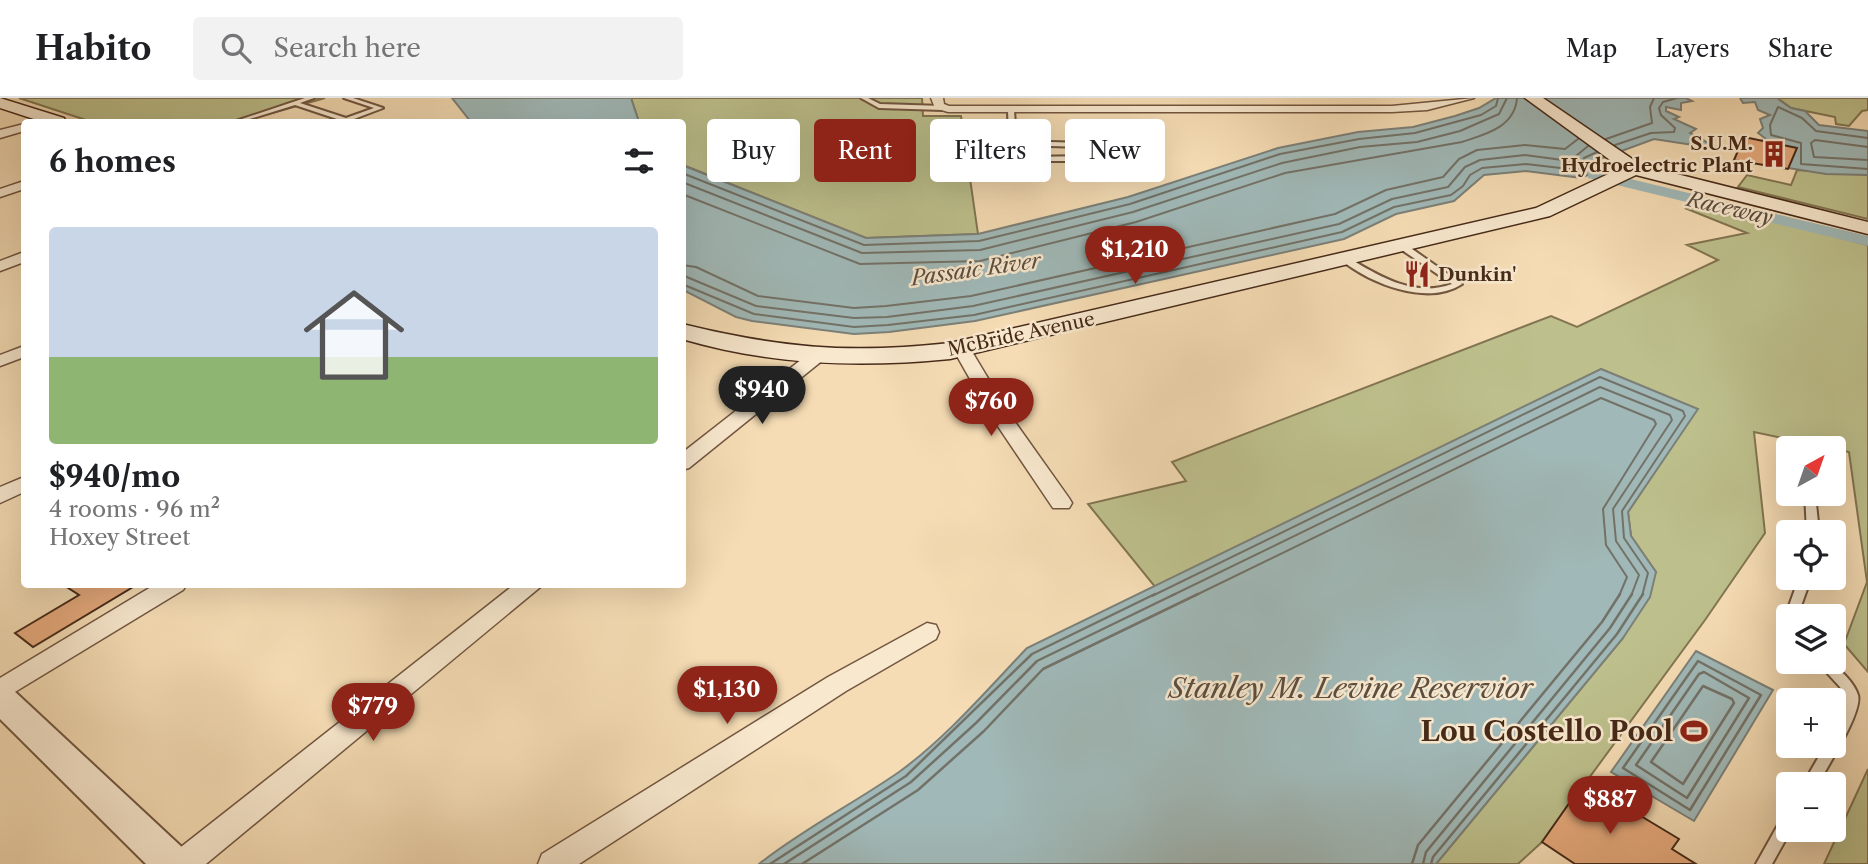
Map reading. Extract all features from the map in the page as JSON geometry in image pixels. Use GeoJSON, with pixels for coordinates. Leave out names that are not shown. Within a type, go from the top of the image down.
{"type":"FeatureCollection","features":[{"type":"Feature","properties":{"kind":"main road"},"geometry":{"type":"LineString","coordinates":[[1533,98],[1615,156],[1621,176],[1868,228]]}},
{"type":"Feature","properties":{"kind":"main road"},"geometry":{"type":"LineString","coordinates":[[0,103],[43,119]]}},
{"type":"Feature","properties":{"kind":"main road","name":"McBride Avenue"},"geometry":{"type":"LineString","coordinates":[[686,332],[741,346],[861,360],[962,349],[1543,212],[1621,176]]}},
{"type":"Feature","properties":{"kind":"street"},"geometry":{"type":"LineString","coordinates":[[1249,98],[1257,109]]}},
{"type":"Feature","properties":{"kind":"street"},"geometry":{"type":"LineString","coordinates":[[940,103],[1011,110],[1257,109],[1427,107],[1468,98]]}},
{"type":"Feature","properties":{"kind":"street"},"geometry":{"type":"LineString","coordinates":[[0,134],[21,129]]}},
{"type":"Feature","properties":{"kind":"street"},"geometry":{"type":"LineString","coordinates":[[0,193],[21,186]]}},
{"type":"Feature","properties":{"kind":"street"},"geometry":{"type":"LineString","coordinates":[[0,266],[21,258]]}},
{"type":"Feature","properties":{"kind":"street"},"geometry":{"type":"LineString","coordinates":[[962,349],[1001,416],[1061,503]]}},
{"type":"Feature","properties":{"kind":"street"},"geometry":{"type":"LineString","coordinates":[[0,361],[21,352]]}},
{"type":"Feature","properties":{"kind":"street"},"geometry":{"type":"LineString","coordinates":[[686,461],[817,356]]}},
{"type":"Feature","properties":{"kind":"street"},"geometry":{"type":"LineString","coordinates":[[0,496],[21,486]]}},
{"type":"Feature","properties":{"kind":"street"},"geometry":{"type":"LineString","coordinates":[[0,691],[168,588]]}},
{"type":"Feature","properties":{"kind":"street"},"geometry":{"type":"LineString","coordinates":[[183,864],[527,588]]}},
{"type":"Feature","properties":{"kind":"street"},"geometry":{"type":"LineString","coordinates":[[553,864],[837,684],[927,632]]}},
{"type":"Feature","properties":{"kind":"street"},"geometry":{"type":"LineString","coordinates":[[0,698],[172,864]]}},
{"type":"Feature","properties":{"kind":"lane"},"geometry":{"type":"LineString","coordinates":[[245,119],[311,98]]}},
{"type":"Feature","properties":{"kind":"lane"},"geometry":{"type":"LineString","coordinates":[[347,98],[380,108],[349,119]]}},
{"type":"Feature","properties":{"kind":"lane"},"geometry":{"type":"LineString","coordinates":[[864,98],[879,106],[940,103]]}},
{"type":"Feature","properties":{"kind":"lane"},"geometry":{"type":"LineString","coordinates":[[294,103],[343,119]]}},
{"type":"Feature","properties":{"kind":"lane"},"geometry":{"type":"LineString","coordinates":[[1011,110],[1011,119]]}},
{"type":"Feature","properties":{"kind":"lane"},"geometry":{"type":"LineString","coordinates":[[1012,143],[1085,145],[1093,156],[1091,159],[1023,159],[1014,155],[1012,143]]}},
{"type":"Feature","properties":{"kind":"lane"},"geometry":{"type":"LineString","coordinates":[[1344,260],[1378,279],[1413,291],[1429,292],[1458,284],[1402,246]]}},
{"type":"Feature","properties":{"kind":"lane"},"geometry":{"type":"LineString","coordinates":[[1835,674],[1852,691],[1854,706],[1846,720]]}},
{"type":"Feature","properties":{"kind":"lane"},"geometry":{"type":"LineString","coordinates":[[1764,864],[1776,842]]}},
{"type":"Feature","properties":{"kind":"green space"},"geometry":{"type":"Polygon","coordinates":[[[19,98],[325,98],[252,119],[83,119],[19,98]]]}},
{"type":"Feature","properties":{"kind":"green space"},"geometry":{"type":"Polygon","coordinates":[[[631,98],[922,98],[923,116],[961,116],[961,119],[930,119],[930,182],[971,182],[978,234],[866,238],[726,182],[800,182],[800,119],[707,119],[707,175],[686,166],[686,119],[638,119],[631,98]]]}},
{"type":"Feature","properties":{"kind":"green space"},"geometry":{"type":"Polygon","coordinates":[[[1777,98],[1868,98],[1868,110],[1862,111],[1849,126],[1836,124],[1835,117],[1791,108],[1777,98]]]}},
{"type":"Feature","properties":{"kind":"green space"},"geometry":{"type":"Polygon","coordinates":[[[1797,170],[1868,175],[1868,219],[1738,187],[1747,175],[1791,185],[1797,170]]]}},
{"type":"Feature","properties":{"kind":"green space"},"geometry":{"type":"Polygon","coordinates":[[[1709,203],[1868,245],[1868,672],[1846,646],[1846,639],[1867,582],[1849,452],[1846,451],[1846,436],[1776,437],[1754,432],[1765,533],[1705,620],[1542,842],[1518,864],[1436,864],[1623,638],[1656,572],[1631,536],[1628,512],[1697,409],[1601,369],[1156,588],[1088,504],[1186,481],[1172,462],[1551,316],[1577,327],[1718,260],[1687,245],[1747,233],[1687,209],[1709,203]]]}},
{"type":"Feature","properties":{"kind":"green space"},"geometry":{"type":"Polygon","coordinates":[[[1868,769],[1868,864],[1824,864],[1834,842],[1846,842],[1846,816],[1868,769]]]}},
{"type":"Feature","properties":{"kind":"water"},"geometry":{"type":"Polygon","coordinates":[[[452,98],[631,98],[638,119],[469,119],[452,98]]]}},
{"type":"Feature","properties":{"kind":"water","name":"Passaic River"},"geometry":{"type":"Polygon","coordinates":[[[1496,98],[1686,98],[1692,101],[1681,103],[1681,110],[1666,107],[1666,111],[1679,117],[1674,119],[1696,129],[1690,133],[1719,149],[1654,139],[1586,164],[1597,171],[1581,178],[1526,171],[1484,175],[1454,201],[1396,214],[1344,239],[975,321],[854,334],[736,317],[686,292],[686,167],[707,175],[707,182],[725,182],[866,238],[978,234],[1128,197],[1278,148],[1358,132],[1413,127],[1479,108],[1496,98]]]}},
{"type":"Feature","properties":{"kind":"water"},"geometry":{"type":"Polygon","coordinates":[[[1740,98],[1777,98],[1791,108],[1805,111],[1819,125],[1868,131],[1868,175],[1826,174],[1788,168],[1796,148],[1761,141],[1766,139],[1758,133],[1763,128],[1760,119],[1770,115],[1758,110],[1755,102],[1743,103],[1740,98]]]}},
{"type":"Feature","properties":{"kind":"water","name":"Stanley M. Levine Reservior"},"geometry":{"type":"Polygon","coordinates":[[[1601,369],[1698,409],[1628,512],[1631,536],[1656,572],[1650,597],[1623,638],[1436,864],[759,864],[916,759],[966,713],[1027,648],[1601,369]]]}},
{"type":"Feature","properties":{"kind":"water","name":"Lou Costello Pool"},"geometry":{"type":"Polygon","coordinates":[[[1696,651],[1773,690],[1694,821],[1611,772],[1696,651]]]}},
{"type":"Feature","properties":{"kind":"building","name":"S.U.M. Hydroelectric Plant"},"geometry":{"type":"Polygon","coordinates":[[[1744,137],[1797,148],[1788,169],[1734,160],[1744,137]]]}},
{"type":"Feature","properties":{"kind":"building"},"geometry":{"type":"Polygon","coordinates":[[[68,588],[131,588],[33,647],[15,633],[79,595],[68,588]]]}},
{"type":"Feature","properties":{"kind":"building"},"geometry":{"type":"Polygon","coordinates":[[[1577,792],[1604,809],[1611,798],[1679,839],[1672,849],[1696,864],[1575,864],[1542,842],[1577,792]]]}},
{"type":"Feature","properties":{"kind":"waterway","name":"Raceway"},"geometry":{"type":"LineString","coordinates":[[1593,175],[1868,241]]}},
{"type":"Feature","properties":{"kind":"place","name":"S.U.M. Hydroelectric Plant"},"geometry":{"type":"Point","coordinates":[1774,154]}},
{"type":"Feature","properties":{"kind":"place","name":"Dunkin'"},"geometry":{"type":"Point","coordinates":[1417,274]}},
{"type":"Feature","properties":{"kind":"place","name":"Lou Costello Pool"},"geometry":{"type":"Point","coordinates":[1694,731]}}]}
